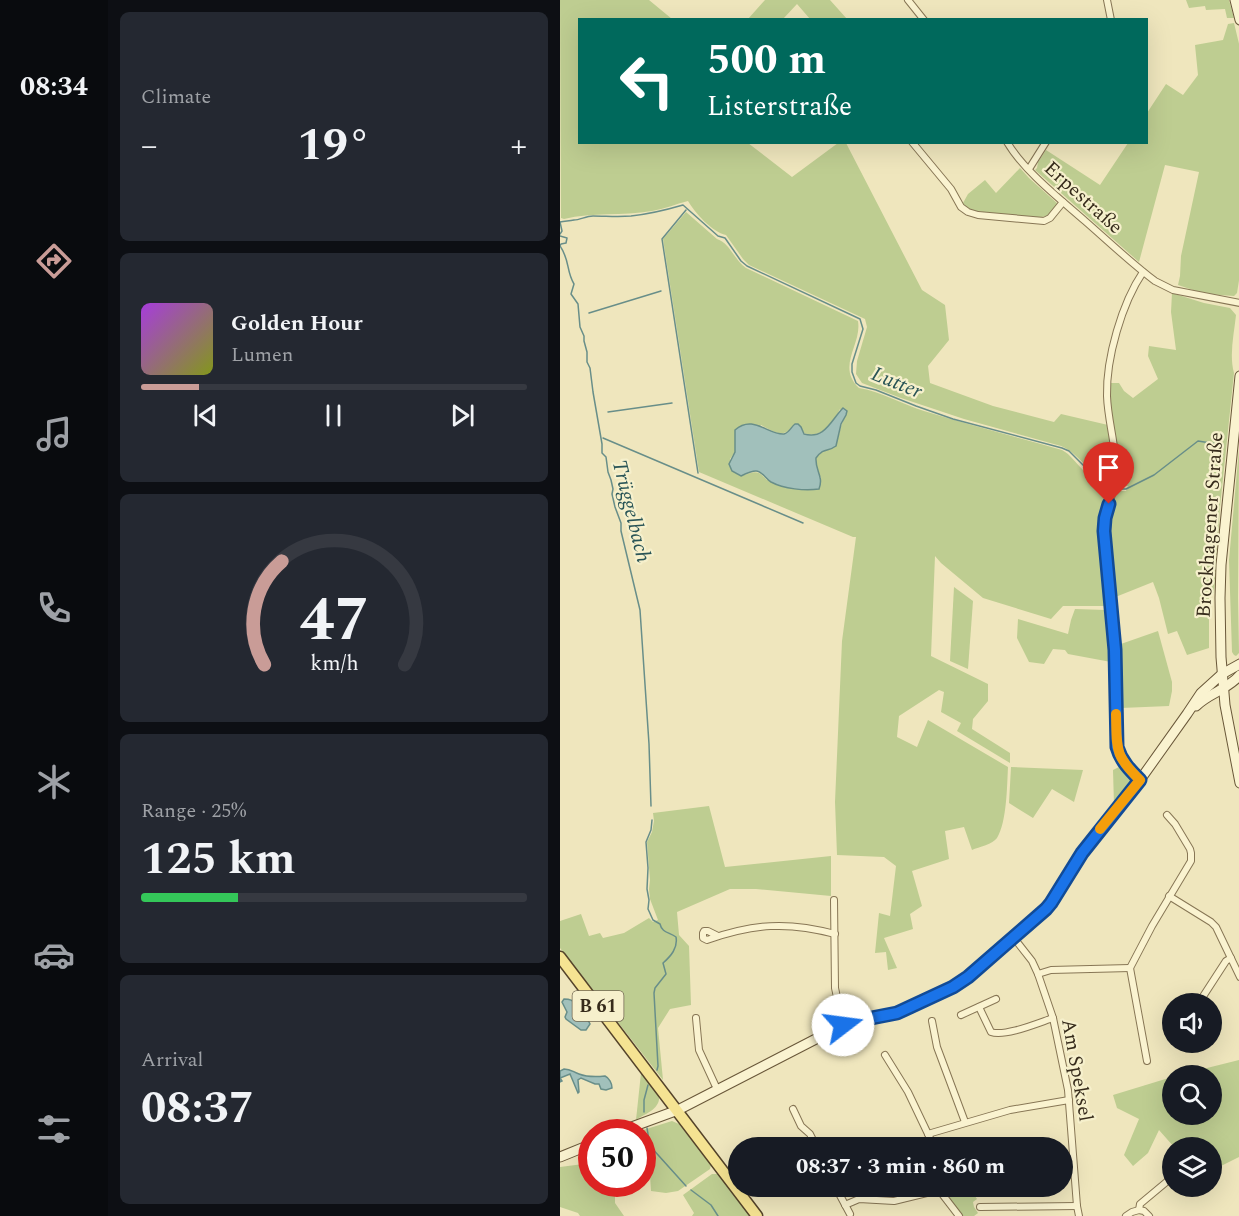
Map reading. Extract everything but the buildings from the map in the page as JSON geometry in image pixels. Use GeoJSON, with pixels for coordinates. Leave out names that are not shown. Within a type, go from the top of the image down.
{"type":"FeatureCollection","features":[{"type":"Feature","properties":{"kind":"main road"},"geometry":{"type":"LineString","coordinates":[[1235,0],[1240,20]]}},
{"type":"Feature","properties":{"kind":"main road","name":"Brockhagener Straße"},"geometry":{"type":"LineString","coordinates":[[1240,376],[1221,565],[1220,619],[1222,674],[1229,735],[1240,783]]}},
{"type":"Feature","properties":{"kind":"main road"},"geometry":{"type":"LineString","coordinates":[[653,1119],[678,1110],[843,1025],[897,1013],[947,991],[968,977],[1051,903],[1082,853],[1140,780],[1201,693],[1222,674],[1240,664]]}},
{"type":"Feature","properties":{"kind":"main road"},"geometry":{"type":"LineString","coordinates":[[1187,714],[1202,700],[1224,689],[1240,675]]}},
{"type":"Feature","properties":{"kind":"main road","name":"B 61"},"geometry":{"type":"LineString","coordinates":[[560,957],[757,1216]]}},
{"type":"Feature","properties":{"kind":"main road"},"geometry":{"type":"LineString","coordinates":[[560,1157],[578,1150]]}},
{"type":"Feature","properties":{"kind":"street"},"geometry":{"type":"LineString","coordinates":[[908,0],[922,18]]}},
{"type":"Feature","properties":{"kind":"street"},"geometry":{"type":"LineString","coordinates":[[1107,0],[1111,18]]}},
{"type":"Feature","properties":{"kind":"street"},"geometry":{"type":"LineString","coordinates":[[914,144],[951,189],[961,207],[968,212],[977,215],[1044,221],[1050,218],[1063,202]]}},
{"type":"Feature","properties":{"kind":"street","name":"Erpestraße"},"geometry":{"type":"LineString","coordinates":[[1008,144],[1017,157],[1063,202],[1155,281],[1174,290],[1240,303]]}},
{"type":"Feature","properties":{"kind":"street"},"geometry":{"type":"LineString","coordinates":[[1029,169],[1045,144]]}},
{"type":"Feature","properties":{"kind":"street"},"geometry":{"type":"LineString","coordinates":[[1140,780],[1123,762],[1117,747],[1115,650],[1104,531],[1116,475],[1107,397],[1111,354],[1116,334],[1136,283],[1143,272]]}},
{"type":"Feature","properties":{"kind":"street"},"geometry":{"type":"LineString","coordinates":[[1147,1061],[1130,968],[1169,896],[1190,864],[1191,853],[1175,824],[1167,815]]}},
{"type":"Feature","properties":{"kind":"street"},"geometry":{"type":"LineString","coordinates":[[1169,896],[1216,927],[1240,977]]}},
{"type":"Feature","properties":{"kind":"street"},"geometry":{"type":"LineString","coordinates":[[834,900],[835,993],[843,1025]]}},
{"type":"Feature","properties":{"kind":"street"},"geometry":{"type":"LineString","coordinates":[[718,936],[752,927],[778,925],[835,934]]}},
{"type":"Feature","properties":{"kind":"street","name":"Am Speksel"},"geometry":{"type":"LineString","coordinates":[[1014,938],[1032,961],[1053,1018],[1068,1090],[1079,1216]]}},
{"type":"Feature","properties":{"kind":"street"},"geometry":{"type":"LineString","coordinates":[[1205,993],[1226,961],[1231,958]]}},
{"type":"Feature","properties":{"kind":"street"},"geometry":{"type":"LineString","coordinates":[[1038,974],[1051,970],[1130,968]]}},
{"type":"Feature","properties":{"kind":"street"},"geometry":{"type":"LineString","coordinates":[[961,1015],[996,999]]}},
{"type":"Feature","properties":{"kind":"street"},"geometry":{"type":"LineString","coordinates":[[979,1007],[991,1032],[997,1034],[1053,1018]]}},
{"type":"Feature","properties":{"kind":"street"},"geometry":{"type":"LineString","coordinates":[[696,1018],[699,1050],[717,1089]]}},
{"type":"Feature","properties":{"kind":"street"},"geometry":{"type":"LineString","coordinates":[[932,1021],[938,1047],[965,1122]]}},
{"type":"Feature","properties":{"kind":"street"},"geometry":{"type":"LineString","coordinates":[[885,1055],[908,1092],[930,1137]]}},
{"type":"Feature","properties":{"kind":"street"},"geometry":{"type":"LineString","coordinates":[[928,1134],[1010,1110],[1069,1100]]}},
{"type":"Feature","properties":{"kind":"street"},"geometry":{"type":"LineString","coordinates":[[793,1108],[801,1125],[812,1137]]}},
{"type":"Feature","properties":{"kind":"street"},"geometry":{"type":"LineString","coordinates":[[1139,1210],[1140,1204],[1162,1186]]}},
{"type":"Feature","properties":{"kind":"street"},"geometry":{"type":"LineString","coordinates":[[841,1197],[850,1214]]}},
{"type":"Feature","properties":{"kind":"street"},"geometry":{"type":"LineString","coordinates":[[845,1205],[859,1200],[894,1201],[910,1197]]}},
{"type":"Feature","properties":{"kind":"street"},"geometry":{"type":"LineString","coordinates":[[944,1197],[958,1216]]}},
{"type":"Feature","properties":{"kind":"street"},"geometry":{"type":"LineString","coordinates":[[980,1207],[1077,1206]]}},
{"type":"Feature","properties":{"kind":"street"},"geometry":{"type":"LineString","coordinates":[[1126,1216],[1139,1210],[1149,1216]]}},
{"type":"Feature","properties":{"kind":"green space"},"geometry":{"type":"Polygon","coordinates":[[[560,0],[649,0],[671,18],[578,18],[578,144],[749,144],[792,177],[837,144],[847,144],[922,290],[945,305],[949,340],[928,366],[930,383],[993,406],[1054,422],[1061,414],[1108,425],[1113,459],[1112,486],[1098,478],[1075,455],[1061,446],[964,419],[862,383],[856,374],[857,361],[867,327],[865,319],[749,265],[726,235],[704,221],[688,201],[652,211],[561,218],[560,0]]]}},
{"type":"Feature","properties":{"kind":"green space"},"geometry":{"type":"Polygon","coordinates":[[[765,0],[830,0],[846,18],[809,18],[797,4],[784,18],[749,18],[765,0]]]}},
{"type":"Feature","properties":{"kind":"green space"},"geometry":{"type":"Polygon","coordinates":[[[1186,0],[1229,0],[1234,18],[1227,18],[1225,9],[1206,10],[1205,6],[1189,8],[1186,0]]]}},
{"type":"Feature","properties":{"kind":"green space"},"geometry":{"type":"Polygon","coordinates":[[[1234,23],[1240,48],[1240,274],[1237,293],[1234,296],[1205,294],[1178,285],[1181,256],[1199,172],[1165,165],[1139,262],[1035,170],[1046,150],[1100,185],[1127,144],[1148,144],[1148,111],[1166,84],[1183,95],[1198,75],[1195,45],[1223,40],[1228,24],[1234,23]]]}},
{"type":"Feature","properties":{"kind":"green space"},"geometry":{"type":"Polygon","coordinates":[[[1020,168],[1058,204],[1048,216],[1035,218],[974,211],[964,206],[963,203],[968,194],[985,180],[996,193],[1020,168]]]}},
{"type":"Feature","properties":{"kind":"green space"},"geometry":{"type":"Polygon","coordinates":[[[686,212],[725,244],[746,268],[858,321],[850,372],[859,388],[876,392],[924,411],[1062,450],[1092,478],[1110,489],[1100,533],[1107,606],[1063,606],[1051,619],[983,598],[935,556],[931,656],[988,684],[988,701],[973,719],[972,729],[1010,753],[1010,763],[957,731],[961,723],[941,712],[944,692],[939,690],[899,716],[897,737],[917,747],[928,720],[1008,767],[1005,813],[997,838],[989,844],[972,850],[964,827],[945,831],[949,859],[912,871],[922,906],[910,914],[913,929],[884,938],[897,968],[888,970],[886,952],[875,953],[879,913],[890,916],[896,866],[884,857],[837,855],[835,802],[842,641],[856,537],[699,472],[663,239],[686,212]],[[840,409],[830,425],[816,434],[804,433],[801,427],[780,433],[761,425],[730,459],[732,471],[741,476],[758,473],[767,480],[821,478],[816,468],[816,458],[824,450],[834,448],[846,415],[840,409]]]}},
{"type":"Feature","properties":{"kind":"green space"},"geometry":{"type":"Polygon","coordinates":[[[1172,293],[1230,308],[1236,315],[1232,352],[1234,373],[1220,507],[1214,593],[1209,594],[1209,648],[1187,655],[1177,631],[1168,634],[1153,582],[1113,598],[1106,531],[1117,491],[1126,491],[1128,486],[1117,486],[1111,383],[1119,383],[1124,391],[1133,398],[1158,379],[1148,356],[1149,346],[1176,350],[1171,312],[1172,293]]]}},
{"type":"Feature","properties":{"kind":"green space"},"geometry":{"type":"Polygon","coordinates":[[[1239,449],[1239,653],[1236,656],[1232,652],[1229,560],[1239,449]]]}},
{"type":"Feature","properties":{"kind":"green space"},"geometry":{"type":"Polygon","coordinates":[[[954,587],[973,601],[968,669],[950,661],[954,587]]]}},
{"type":"Feature","properties":{"kind":"green space"},"geometry":{"type":"Polygon","coordinates":[[[1075,609],[1106,610],[1111,662],[1053,649],[1044,664],[1029,662],[1017,638],[1018,619],[1068,634],[1075,609]]]}},
{"type":"Feature","properties":{"kind":"green space"},"geometry":{"type":"Polygon","coordinates":[[[1158,631],[1172,682],[1169,706],[1121,708],[1118,645],[1158,631]]]}},
{"type":"Feature","properties":{"kind":"green space"},"geometry":{"type":"Polygon","coordinates":[[[1121,766],[1132,781],[1114,805],[1113,770],[1121,766]]]}},
{"type":"Feature","properties":{"kind":"green space"},"geometry":{"type":"Polygon","coordinates":[[[1011,767],[1083,770],[1074,802],[1052,789],[1033,818],[1009,803],[1011,767]]]}},
{"type":"Feature","properties":{"kind":"green space"},"geometry":{"type":"Polygon","coordinates":[[[709,806],[725,867],[831,856],[831,896],[730,889],[677,912],[679,935],[689,946],[691,1005],[670,1009],[658,1028],[663,1080],[560,948],[560,921],[581,914],[589,936],[600,933],[603,938],[624,933],[649,918],[653,922],[658,920],[650,899],[649,889],[647,842],[652,832],[653,813],[709,806]]]}},
{"type":"Feature","properties":{"kind":"green space"},"geometry":{"type":"Polygon","coordinates":[[[1239,1060],[1239,1157],[1222,1166],[1222,1137],[1165,1137],[1159,1130],[1148,1153],[1133,1166],[1124,1155],[1139,1119],[1117,1108],[1113,1095],[1162,1080],[1162,1125],[1222,1125],[1222,1065],[1219,1065],[1239,1060]]]}},
{"type":"Feature","properties":{"kind":"green space"},"geometry":{"type":"Polygon","coordinates":[[[641,1073],[659,1095],[659,1100],[652,1110],[636,1119],[641,1073]]]}},
{"type":"Feature","properties":{"kind":"green space"},"geometry":{"type":"Polygon","coordinates":[[[672,1121],[679,1124],[711,1165],[710,1169],[678,1191],[656,1192],[656,1126],[672,1121]]]}},
{"type":"Feature","properties":{"kind":"green space"},"geometry":{"type":"Polygon","coordinates":[[[578,1165],[578,1197],[615,1197],[615,1203],[624,1216],[580,1216],[578,1213],[560,1207],[560,1167],[578,1165]]]}},
{"type":"Feature","properties":{"kind":"green space"},"geometry":{"type":"Polygon","coordinates":[[[712,1174],[718,1174],[728,1187],[728,1197],[736,1197],[750,1216],[692,1216],[694,1213],[683,1195],[712,1174]]]}},
{"type":"Feature","properties":{"kind":"green space"},"geometry":{"type":"Polygon","coordinates":[[[950,1197],[976,1197],[977,1199],[973,1202],[978,1213],[974,1216],[963,1216],[950,1197]]]}},
{"type":"Feature","properties":{"kind":"water"},"geometry":{"type":"Polygon","coordinates":[[[843,408],[847,411],[841,424],[836,446],[821,452],[816,458],[819,489],[788,488],[771,482],[758,471],[741,476],[732,471],[729,464],[735,452],[735,430],[742,426],[754,424],[784,434],[798,424],[804,434],[817,434],[827,428],[843,408]]]}},
{"type":"Feature","properties":{"kind":"water"},"geometry":{"type":"Polygon","coordinates":[[[564,999],[575,1003],[574,1013],[577,1018],[588,1020],[590,1024],[586,1030],[581,1030],[566,1019],[567,1012],[562,1002],[564,999]]]}},
{"type":"Feature","properties":{"kind":"water"},"geometry":{"type":"Polygon","coordinates":[[[564,1069],[585,1076],[605,1076],[612,1088],[601,1089],[599,1084],[581,1078],[578,1080],[578,1093],[570,1074],[560,1078],[560,1071],[564,1069]]]}},
{"type":"Feature","properties":{"kind":"waterway","name":"Lutter"},"geometry":{"type":"LineString","coordinates":[[560,222],[590,216],[638,215],[683,205],[718,236],[725,238],[747,266],[860,319],[863,329],[852,364],[852,372],[856,383],[860,386],[953,419],[1062,448],[1069,451],[1102,484],[1126,489],[1154,475],[1198,441],[1223,445]]}},
{"type":"Feature","properties":{"kind":"waterway"},"geometry":{"type":"LineString","coordinates":[[686,210],[662,239],[698,473]]}},
{"type":"Feature","properties":{"kind":"waterway","name":"Trüggelbach"},"geometry":{"type":"LineString","coordinates":[[560,222],[562,231],[560,234]]}},
{"type":"Feature","properties":{"kind":"waterway","name":"Trüggelbach"},"geometry":{"type":"LineString","coordinates":[[560,236],[567,238],[566,243],[560,246],[574,284],[571,294],[578,304],[602,453],[606,457],[612,494],[621,523],[640,610],[651,806]]}},
{"type":"Feature","properties":{"kind":"waterway"},"geometry":{"type":"LineString","coordinates":[[589,313],[661,291]]}},
{"type":"Feature","properties":{"kind":"waterway"},"geometry":{"type":"LineString","coordinates":[[608,412],[672,403]]}},
{"type":"Feature","properties":{"kind":"waterway"},"geometry":{"type":"LineString","coordinates":[[603,438],[803,523]]}},
{"type":"Feature","properties":{"kind":"waterway","name":"Trüggelbach"},"geometry":{"type":"LineString","coordinates":[[652,820],[646,842],[648,909],[653,920],[660,924],[664,931],[676,937],[676,945],[669,958],[663,963],[666,974],[655,988],[654,993],[657,1070]]}},
{"type":"Feature","properties":{"kind":"waterway","name":"Trüggelbach"},"geometry":{"type":"LineString","coordinates":[[644,1112],[648,1085]]}},
{"type":"Feature","properties":{"kind":"waterway","name":"Trüggelbach"},"geometry":{"type":"LineString","coordinates":[[656,1153],[686,1186]]}},
{"type":"Feature","properties":{"kind":"waterway","name":"Trüggelbach"},"geometry":{"type":"LineString","coordinates":[[691,1190],[711,1205],[718,1216]]}},
{"type":"Feature","properties":{"kind":"slow traffic"},"geometry":{"type":"LineString","coordinates":[[1100,829],[1140,780],[1119,755],[1116,714]]}},
{"type":"Feature","properties":{"kind":"route"},"geometry":{"type":"LineString","coordinates":[[843,1025],[897,1013],[947,991],[968,977],[1046,909],[1095,834],[1140,780],[1123,762],[1117,747],[1115,650],[1104,531],[1109,504]]}}]}
